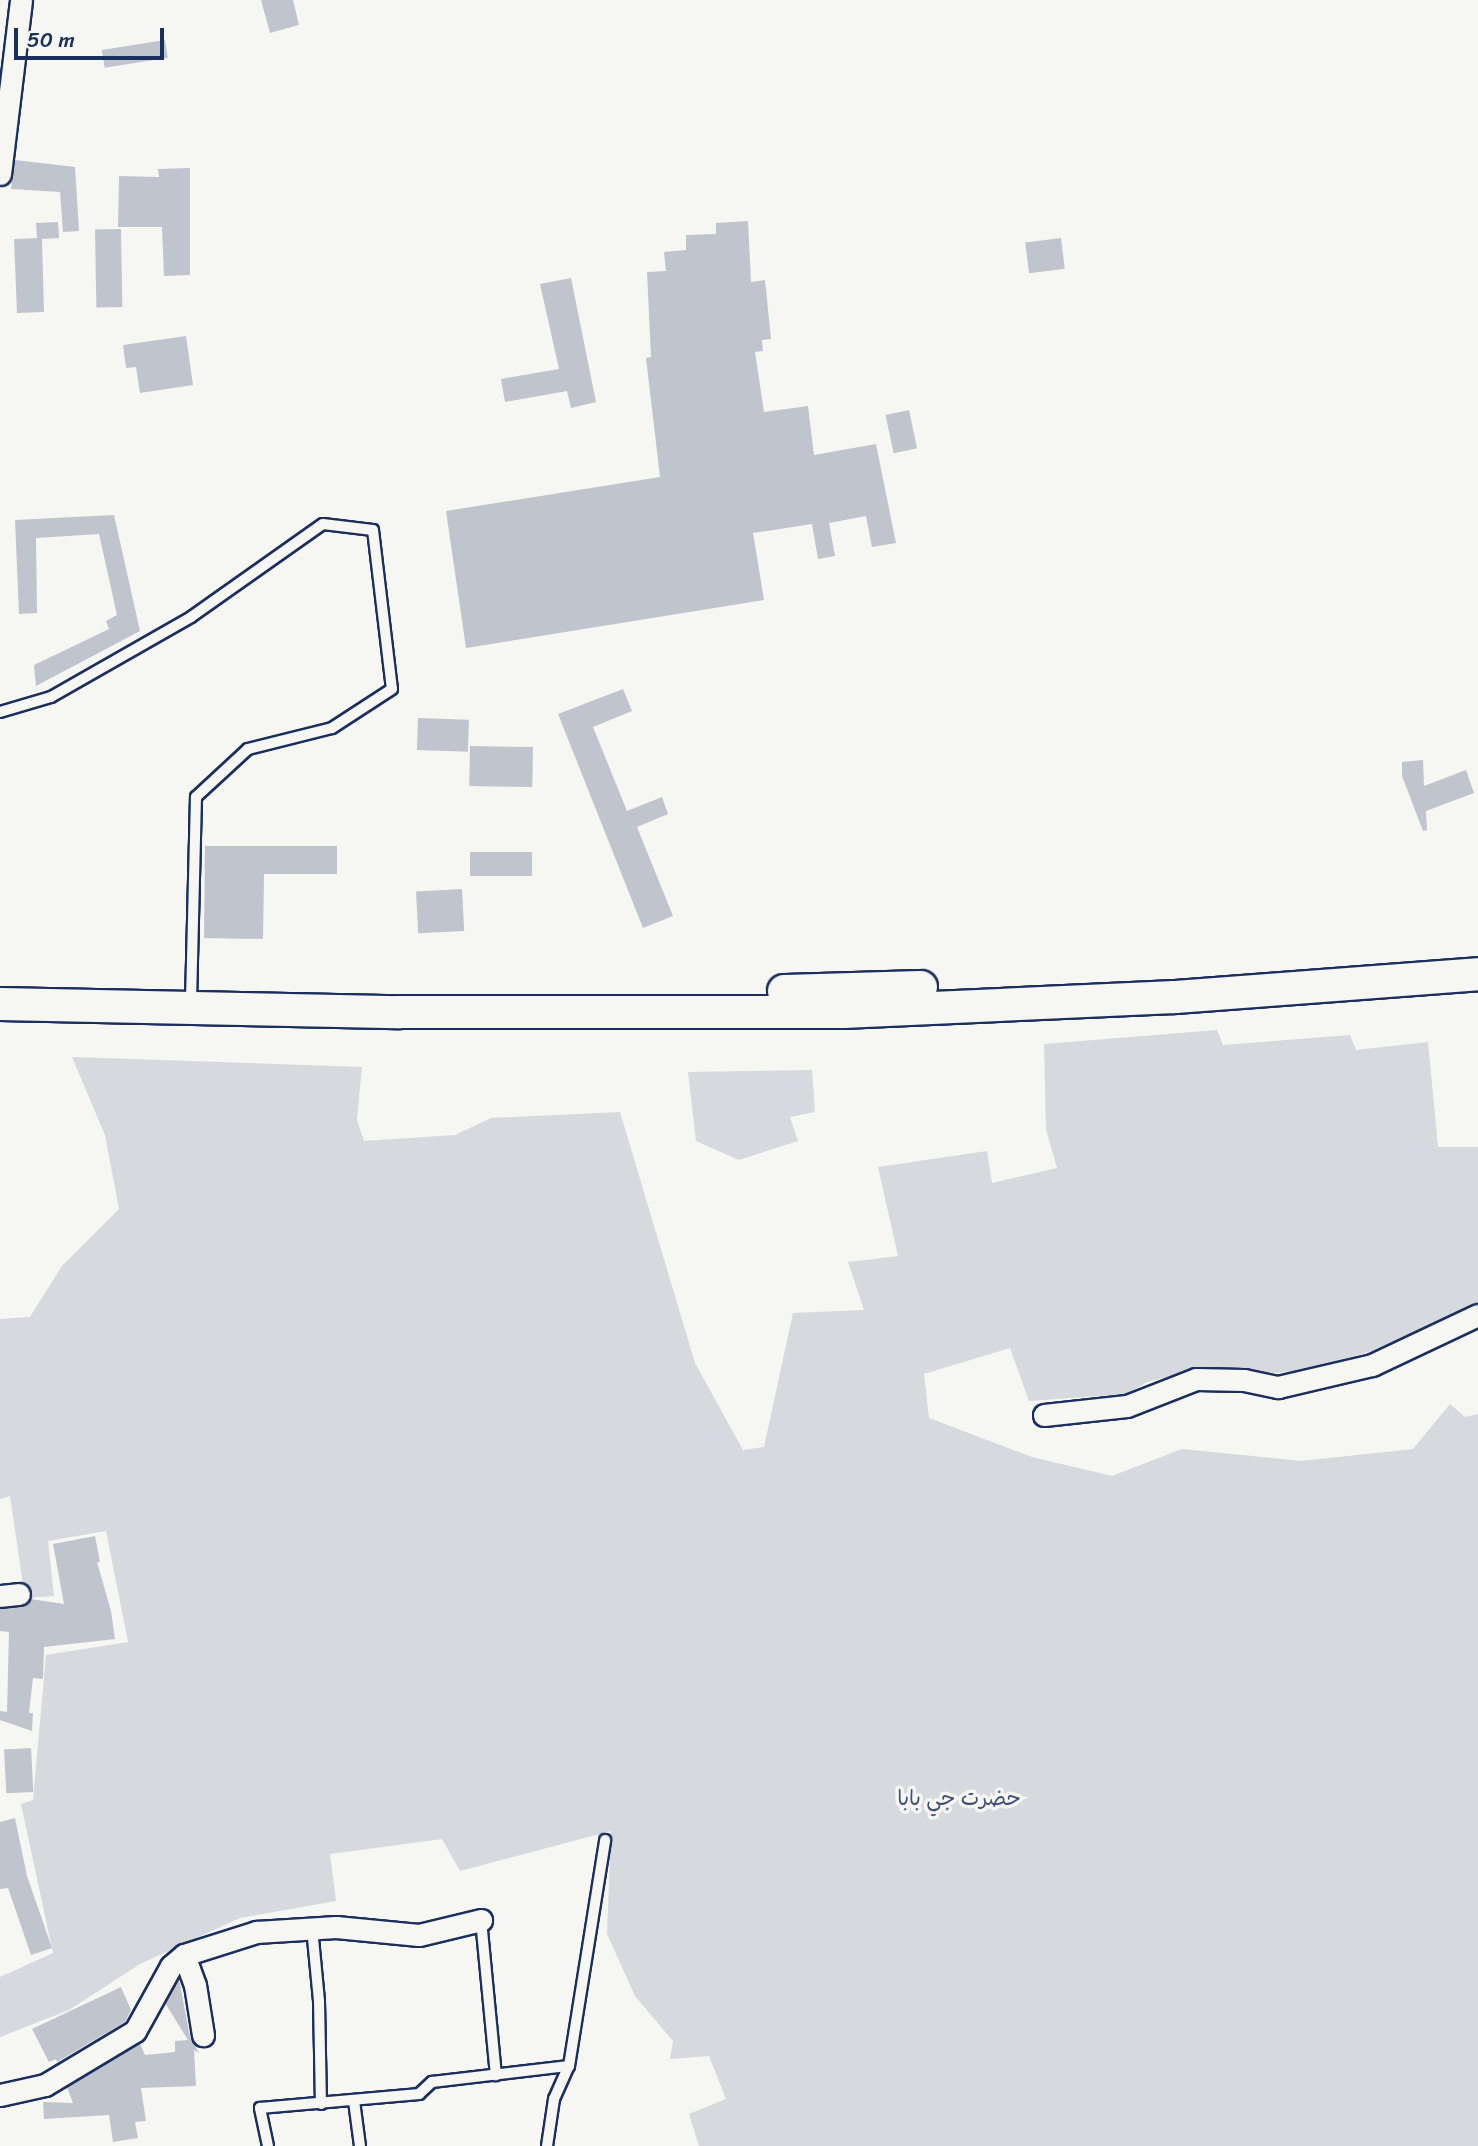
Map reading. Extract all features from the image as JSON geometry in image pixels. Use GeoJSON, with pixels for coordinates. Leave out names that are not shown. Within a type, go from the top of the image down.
{"type":"FeatureCollection","features":[{"type":"Feature","properties":{"kind":"main road"},"geometry":{"type":"LineString","coordinates":[[853,1000],[1478,956]]}},
{"type":"Feature","properties":{"kind":"main road"},"geometry":{"type":"LineString","coordinates":[[0,983],[398,1012],[853,1000],[1175,997],[1478,974]]}},
{"type":"Feature","properties":{"kind":"main road"},"geometry":{"type":"LineString","coordinates":[[0,1004],[192,997]]}},
{"type":"Feature","properties":{"kind":"street"},"geometry":{"type":"LineString","coordinates":[[0,174],[21,0]]}},
{"type":"Feature","properties":{"kind":"street"},"geometry":{"type":"LineString","coordinates":[[1044,1415],[1127,1406],[1196,1379],[1244,1380],[1278,1387],[1372,1365],[1478,1315]]}},
{"type":"Feature","properties":{"kind":"street"},"geometry":{"type":"LineString","coordinates":[[0,2095],[45,2085],[135,2031],[171,1966],[184,1955],[256,1932],[312,1928],[419,1935],[481,1920]]}},
{"type":"Feature","properties":{"kind":"street"},"geometry":{"type":"LineString","coordinates":[[184,1955],[195,1985],[203,2035]]}},
{"type":"Feature","properties":{"kind":"lane"},"geometry":{"type":"LineString","coordinates":[[0,712],[51,697],[191,617],[323,524],[373,530],[392,689],[332,728],[248,749],[196,797],[192,997]]}},
{"type":"Feature","properties":{"kind":"lane"},"geometry":{"type":"LineString","coordinates":[[547,2146],[554,2099],[569,2066],[605,1840]]}},
{"type":"Feature","properties":{"kind":"lane"},"geometry":{"type":"LineString","coordinates":[[481,1920],[496,2075]]}},
{"type":"Feature","properties":{"kind":"lane"},"geometry":{"type":"LineString","coordinates":[[312,1928],[319,2000],[321,2104]]}},
{"type":"Feature","properties":{"kind":"lane"},"geometry":{"type":"LineString","coordinates":[[268,2146],[260,2108],[419,2094],[432,2082],[569,2066]]}},
{"type":"Feature","properties":{"kind":"lane"},"geometry":{"type":"LineString","coordinates":[[354,2101],[360,2146]]}},
{"type":"Feature","properties":{"kind":"green space","name":"حضرت جي بابا"},"geometry":{"type":"Polygon","coordinates":[[[1217,1030],[1223,1045],[1350,1035],[1356,1050],[1428,1042],[1438,1147],[1478,1147],[1478,1304],[1371,1351],[1311,1369],[1275,1373],[1198,1369],[1147,1382],[1126,1394],[1029,1401],[1010,1348],[924,1374],[929,1418],[1032,1457],[1112,1476],[1182,1449],[1301,1461],[1413,1449],[1450,1404],[1465,1417],[1478,1414],[1478,2146],[699,2146],[689,2114],[726,2099],[709,2056],[670,2059],[673,2041],[635,1996],[607,1934],[611,1831],[460,1871],[442,1839],[330,1854],[336,1901],[240,1918],[140,1964],[69,2010],[0,2037],[0,1977],[53,1953],[21,1804],[33,1800],[46,1655],[128,1642],[106,1531],[48,1541],[54,1596],[25,1598],[10,1496],[0,1499],[0,1319],[30,1317],[62,1266],[119,1209],[105,1135],[72,1057],[362,1067],[357,1120],[364,1141],[455,1135],[491,1118],[620,1112],[695,1363],[743,1450],[764,1447],[793,1313],[864,1310],[848,1262],[898,1256],[878,1167],[987,1151],[992,1183],[1057,1168],[1046,1129],[1044,1044],[1217,1030]]]}},
{"type":"Feature","properties":{"kind":"green space"},"geometry":{"type":"Polygon","coordinates":[[[812,1070],[815,1112],[790,1117],[798,1141],[739,1160],[696,1141],[688,1072],[812,1070]]]}},
{"type":"Feature","properties":{"kind":"building"},"geometry":{"type":"Polygon","coordinates":[[[261,0],[293,0],[299,25],[270,33],[261,0]]]}},
{"type":"Feature","properties":{"kind":"building"},"geometry":{"type":"Polygon","coordinates":[[[165,40],[168,58],[105,68],[102,50],[165,40]]]}},
{"type":"Feature","properties":{"kind":"building"},"geometry":{"type":"Polygon","coordinates":[[[15,160],[75,167],[79,231],[63,232],[60,192],[11,189],[15,160]]]}},
{"type":"Feature","properties":{"kind":"building"},"geometry":{"type":"Polygon","coordinates":[[[190,168],[190,275],[164,276],[162,227],[118,227],[119,176],[159,177],[158,169],[190,168]]]}},
{"type":"Feature","properties":{"kind":"building"},"geometry":{"type":"Polygon","coordinates":[[[748,221],[751,282],[765,280],[771,339],[762,340],[763,351],[755,352],[764,412],[808,406],[814,455],[876,444],[896,543],[872,547],[866,516],[829,523],[835,556],[818,559],[812,524],[753,533],[764,600],[466,648],[446,511],[660,477],[646,358],[651,357],[647,272],[666,271],[664,252],[686,250],[686,235],[716,234],[716,223],[748,221]]]}},
{"type":"Feature","properties":{"kind":"building"},"geometry":{"type":"Polygon","coordinates":[[[58,222],[59,238],[42,239],[44,312],[17,313],[14,239],[37,238],[36,223],[58,222]]]}},
{"type":"Feature","properties":{"kind":"building"},"geometry":{"type":"Polygon","coordinates":[[[95,229],[121,229],[122,307],[96,307],[95,229]]]}},
{"type":"Feature","properties":{"kind":"building"},"geometry":{"type":"Polygon","coordinates":[[[1061,238],[1065,269],[1029,273],[1025,242],[1061,238]]]}},
{"type":"Feature","properties":{"kind":"building"},"geometry":{"type":"Polygon","coordinates":[[[571,278],[596,402],[571,408],[567,391],[505,402],[501,379],[559,369],[540,284],[571,278]]]}},
{"type":"Feature","properties":{"kind":"building"},"geometry":{"type":"Polygon","coordinates":[[[186,336],[193,385],[140,393],[136,367],[126,368],[123,345],[186,336]]]}},
{"type":"Feature","properties":{"kind":"building"},"geometry":{"type":"Polygon","coordinates":[[[909,410],[917,448],[894,453],[886,415],[909,410]]]}},
{"type":"Feature","properties":{"kind":"building"},"geometry":{"type":"Polygon","coordinates":[[[114,515],[140,631],[36,686],[34,665],[109,629],[106,621],[117,615],[99,534],[36,538],[37,613],[19,614],[15,520],[114,515]]]}},
{"type":"Feature","properties":{"kind":"building"},"geometry":{"type":"Polygon","coordinates":[[[623,689],[632,711],[593,727],[627,811],[662,797],[668,814],[637,827],[673,916],[643,928],[558,714],[623,689]]]}},
{"type":"Feature","properties":{"kind":"building"},"geometry":{"type":"Polygon","coordinates":[[[418,718],[469,720],[468,752],[417,750],[418,718]]]}},
{"type":"Feature","properties":{"kind":"building"},"geometry":{"type":"Polygon","coordinates":[[[470,746],[533,747],[532,787],[469,786],[470,746]]]}},
{"type":"Feature","properties":{"kind":"building"},"geometry":{"type":"Polygon","coordinates":[[[1423,760],[1424,786],[1466,770],[1474,793],[1426,811],[1427,830],[1423,831],[1402,776],[1402,762],[1423,760]]]}},
{"type":"Feature","properties":{"kind":"building"},"geometry":{"type":"Polygon","coordinates":[[[205,846],[337,846],[337,874],[264,874],[263,939],[204,938],[205,846]]]}},
{"type":"Feature","properties":{"kind":"building"},"geometry":{"type":"Polygon","coordinates":[[[470,852],[532,852],[532,876],[470,876],[470,852]]]}},
{"type":"Feature","properties":{"kind":"building"},"geometry":{"type":"Polygon","coordinates":[[[462,889],[464,931],[418,933],[416,891],[462,889]]]}},
{"type":"Feature","properties":{"kind":"building"},"geometry":{"type":"Polygon","coordinates":[[[95,1536],[100,1562],[97,1562],[111,1611],[115,1639],[44,1647],[43,1679],[33,1678],[29,1713],[33,1713],[32,1731],[0,1720],[0,1711],[7,1712],[9,1632],[0,1631],[0,1609],[21,1607],[31,1599],[64,1604],[53,1544],[95,1536]]]}},
{"type":"Feature","properties":{"kind":"building"},"geometry":{"type":"Polygon","coordinates":[[[31,1748],[33,1792],[6,1793],[4,1749],[31,1748]]]}},
{"type":"Feature","properties":{"kind":"building"},"geometry":{"type":"Polygon","coordinates":[[[15,1818],[27,1876],[52,1948],[31,1955],[8,1888],[0,1889],[0,1822],[15,1818]]]}},
{"type":"Feature","properties":{"kind":"building"},"geometry":{"type":"Polygon","coordinates":[[[179,1979],[190,2037],[199,2053],[194,2050],[196,2086],[141,2088],[146,2121],[135,2122],[138,2138],[113,2142],[109,2115],[44,2119],[43,2102],[73,2103],[67,2087],[140,2044],[145,2055],[175,2052],[175,2041],[188,2040],[165,2003],[179,1979]]]}},
{"type":"Feature","properties":{"kind":"building"},"geometry":{"type":"Polygon","coordinates":[[[121,1987],[131,2010],[125,2022],[57,2062],[56,2059],[49,2062],[32,2029],[121,1987]]]}}]}
